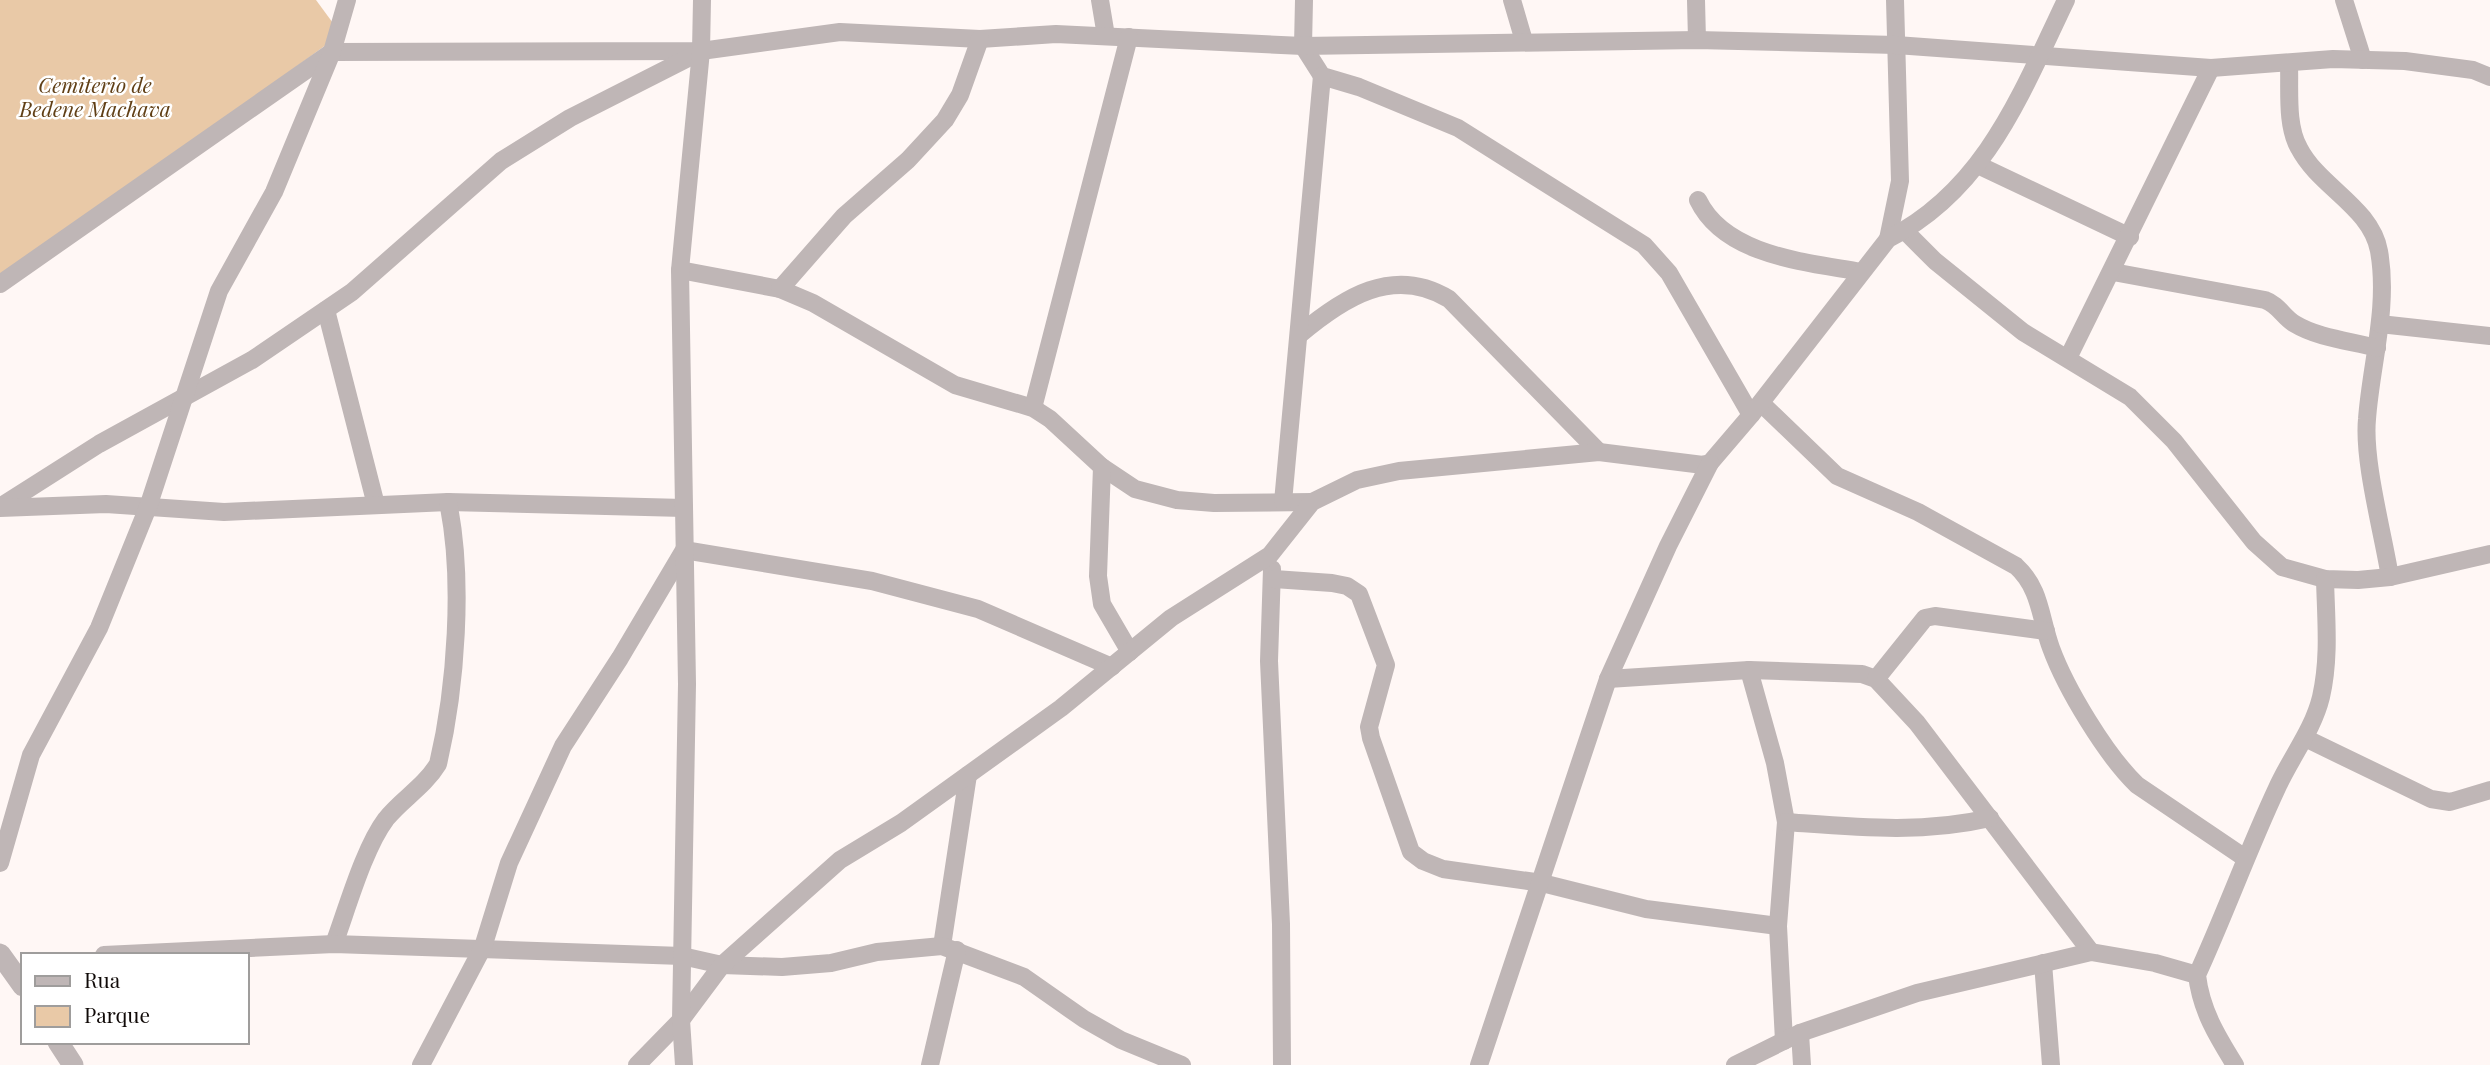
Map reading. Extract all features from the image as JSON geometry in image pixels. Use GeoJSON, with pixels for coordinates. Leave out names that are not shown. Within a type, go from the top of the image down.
{"type":"FeatureCollection","features":[{"type":"Feature","properties":{"kind":"street"},"geometry":{"type":"LineString","coordinates":[[0,863],[30,755],[99,628],[148,507],[219,291],[274,192],[332,52],[347,0]]}},
{"type":"Feature","properties":{"kind":"street"},"geometry":{"type":"LineString","coordinates":[[684,1065],[681,1020],[687,684],[680,270],[701,51],[702,0]]}},
{"type":"Feature","properties":{"kind":"street"},"geometry":{"type":"LineString","coordinates":[[1100,0],[1106,36]]}},
{"type":"Feature","properties":{"kind":"street"},"geometry":{"type":"LineString","coordinates":[[1283,502],[1322,76],[1303,46],[1304,0]]}},
{"type":"Feature","properties":{"kind":"street"},"geometry":{"type":"LineString","coordinates":[[1512,0],[1524,41]]}},
{"type":"Feature","properties":{"kind":"street"},"geometry":{"type":"LineString","coordinates":[[1696,0],[1697,40]]}},
{"type":"Feature","properties":{"kind":"street"},"geometry":{"type":"LineString","coordinates":[[1888,239],[1900,181],[1895,0]]}},
{"type":"Feature","properties":{"kind":"street"},"geometry":{"type":"LineString","coordinates":[[1479,1065],[1542,884],[1608,679],[1668,546],[1710,463],[1756,409],[1888,239],[1937,209],[1978,165],[2009,115],[2066,0]]}},
{"type":"Feature","properties":{"kind":"street"},"geometry":{"type":"LineString","coordinates":[[2344,0],[2363,60]]}},
{"type":"Feature","properties":{"kind":"street"},"geometry":{"type":"LineString","coordinates":[[0,284],[332,52],[701,51],[840,32],[980,39],[1056,34],[1303,46],[1697,40],[1896,44],[2037,57],[2211,68],[2363,60],[2436,64],[2473,70],[2490,77]]}},
{"type":"Feature","properties":{"kind":"street"},"geometry":{"type":"LineString","coordinates":[[1033,408],[1129,37]]}},
{"type":"Feature","properties":{"kind":"street"},"geometry":{"type":"LineString","coordinates":[[779,289],[844,216],[908,160],[945,121],[960,95],[980,39]]}},
{"type":"Feature","properties":{"kind":"street"},"geometry":{"type":"LineString","coordinates":[[0,507],[99,444],[252,360],[327,310],[352,292],[501,161],[570,118],[701,51]]}},
{"type":"Feature","properties":{"kind":"street"},"geometry":{"type":"LineString","coordinates":[[2289,65],[2297,147],[2320,179],[2374,231],[2379,252],[2380,324],[2367,422],[2390,577]]}},
{"type":"Feature","properties":{"kind":"street"},"geometry":{"type":"LineString","coordinates":[[2068,358],[2113,272],[2211,68]]}},
{"type":"Feature","properties":{"kind":"street"},"geometry":{"type":"LineString","coordinates":[[1322,76],[1359,87],[1458,128],[1644,245],[1669,273],[1756,409],[1837,476],[1918,512],[2016,566],[2035,589],[2060,671],[2122,771],[2137,785],[2245,858]]}},
{"type":"Feature","properties":{"kind":"street"},"geometry":{"type":"LineString","coordinates":[[1978,165],[2130,237]]}},
{"type":"Feature","properties":{"kind":"street"},"geometry":{"type":"LineString","coordinates":[[1698,200],[1706,217],[1740,240],[1790,259],[1861,272]]}},
{"type":"Feature","properties":{"kind":"street"},"geometry":{"type":"LineString","coordinates":[[1905,231],[1935,261],[2023,332],[2068,358],[2139,406],[2174,441],[2254,542],[2283,567],[2325,579],[2390,577],[2490,554]]}},
{"type":"Feature","properties":{"kind":"street"},"geometry":{"type":"LineString","coordinates":[[680,270],[779,289],[813,303],[955,385],[1033,408],[1050,419],[1101,467],[1135,489],[1177,500],[1312,502]]}},
{"type":"Feature","properties":{"kind":"street"},"geometry":{"type":"LineString","coordinates":[[2113,272],[2265,300],[2275,304],[2292,323],[2305,329],[2377,348]]}},
{"type":"Feature","properties":{"kind":"street"},"geometry":{"type":"LineString","coordinates":[[1299,335],[1335,304],[1367,291],[1404,285],[1434,290],[1449,299],[1599,452]]}},
{"type":"Feature","properties":{"kind":"street"},"geometry":{"type":"LineString","coordinates":[[327,310],[376,505]]}},
{"type":"Feature","properties":{"kind":"street"},"geometry":{"type":"LineString","coordinates":[[2380,324],[2490,336]]}},
{"type":"Feature","properties":{"kind":"street"},"geometry":{"type":"LineString","coordinates":[[637,1065],[681,1020],[722,965],[840,860],[901,823],[1061,708],[1171,618],[1270,555],[1312,502],[1357,480],[1399,471],[1599,452],[1703,465],[1710,463]]}},
{"type":"Feature","properties":{"kind":"street"},"geometry":{"type":"LineString","coordinates":[[1101,467],[1098,576],[1102,604],[1130,652]]}},
{"type":"Feature","properties":{"kind":"street"},"geometry":{"type":"LineString","coordinates":[[0,507],[106,504],[224,512],[448,502],[684,508]]}},
{"type":"Feature","properties":{"kind":"street"},"geometry":{"type":"LineString","coordinates":[[334,944],[386,819],[428,781],[438,765],[454,645],[458,569],[448,502]]}},
{"type":"Feature","properties":{"kind":"street"},"geometry":{"type":"LineString","coordinates":[[684,550],[872,581],[978,609],[1112,667]]}},
{"type":"Feature","properties":{"kind":"street"},"geometry":{"type":"LineString","coordinates":[[421,1065],[483,947],[509,863],[563,746],[620,658],[684,550]]}},
{"type":"Feature","properties":{"kind":"street"},"geometry":{"type":"LineString","coordinates":[[1270,555],[1274,579],[1269,661],[1281,924],[1282,1065]]}},
{"type":"Feature","properties":{"kind":"street"},"geometry":{"type":"LineString","coordinates":[[1274,579],[1332,583],[1347,586],[1359,594],[1386,665],[1369,727],[1371,738],[1411,852],[1423,861],[1443,869],[1542,884],[1646,909],[1778,926]]}},
{"type":"Feature","properties":{"kind":"street"},"geometry":{"type":"LineString","coordinates":[[2235,1065],[2212,1027],[2200,998],[2197,975],[2245,858],[2281,779],[2305,738],[2321,698],[2328,657],[2325,579]]}},
{"type":"Feature","properties":{"kind":"street"},"geometry":{"type":"LineString","coordinates":[[1876,679],[1925,618],[1935,616],[2046,631]]}},
{"type":"Feature","properties":{"kind":"street"},"geometry":{"type":"LineString","coordinates":[[1608,679],[1749,670],[1862,674],[1876,679],[1917,723],[2091,952]]}},
{"type":"Feature","properties":{"kind":"street"},"geometry":{"type":"LineString","coordinates":[[1749,670],[1775,764],[1786,822],[1778,926],[1792,1037],[1802,1065]]}},
{"type":"Feature","properties":{"kind":"street"},"geometry":{"type":"LineString","coordinates":[[2305,738],[2431,799],[2451,802],[2490,790]]}},
{"type":"Feature","properties":{"kind":"street"},"geometry":{"type":"LineString","coordinates":[[930,1065],[950,948],[968,775]]}},
{"type":"Feature","properties":{"kind":"street"},"geometry":{"type":"LineString","coordinates":[[1786,822],[1894,830],[1950,827],[1990,818]]}},
{"type":"Feature","properties":{"kind":"street"},"geometry":{"type":"LineString","coordinates":[[146,953],[334,944],[483,947],[682,956],[722,965],[782,967],[831,963],[877,952],[950,948],[1024,977],[1084,1019],[1121,1040],[1182,1065]]}},
{"type":"Feature","properties":{"kind":"street"},"geometry":{"type":"LineString","coordinates":[[1735,1065],[1792,1037],[1917,993],[2091,952],[2155,963],[2197,975]]}},
{"type":"Feature","properties":{"kind":"street"},"geometry":{"type":"LineString","coordinates":[[8,961],[21,983]]}},
{"type":"Feature","properties":{"kind":"street"},"geometry":{"type":"LineString","coordinates":[[2043,963],[2050,1065]]}},
{"type":"Feature","properties":{"kind":"street"},"geometry":{"type":"LineString","coordinates":[[59,1044],[72,1065]]}},
{"type":"Feature","properties":{"kind":"green space","name":"Cemiterio de Bedene Machava"},"geometry":{"type":"Polygon","coordinates":[[[0,0],[316,0],[341,34],[0,283],[0,0]]]}}]}
